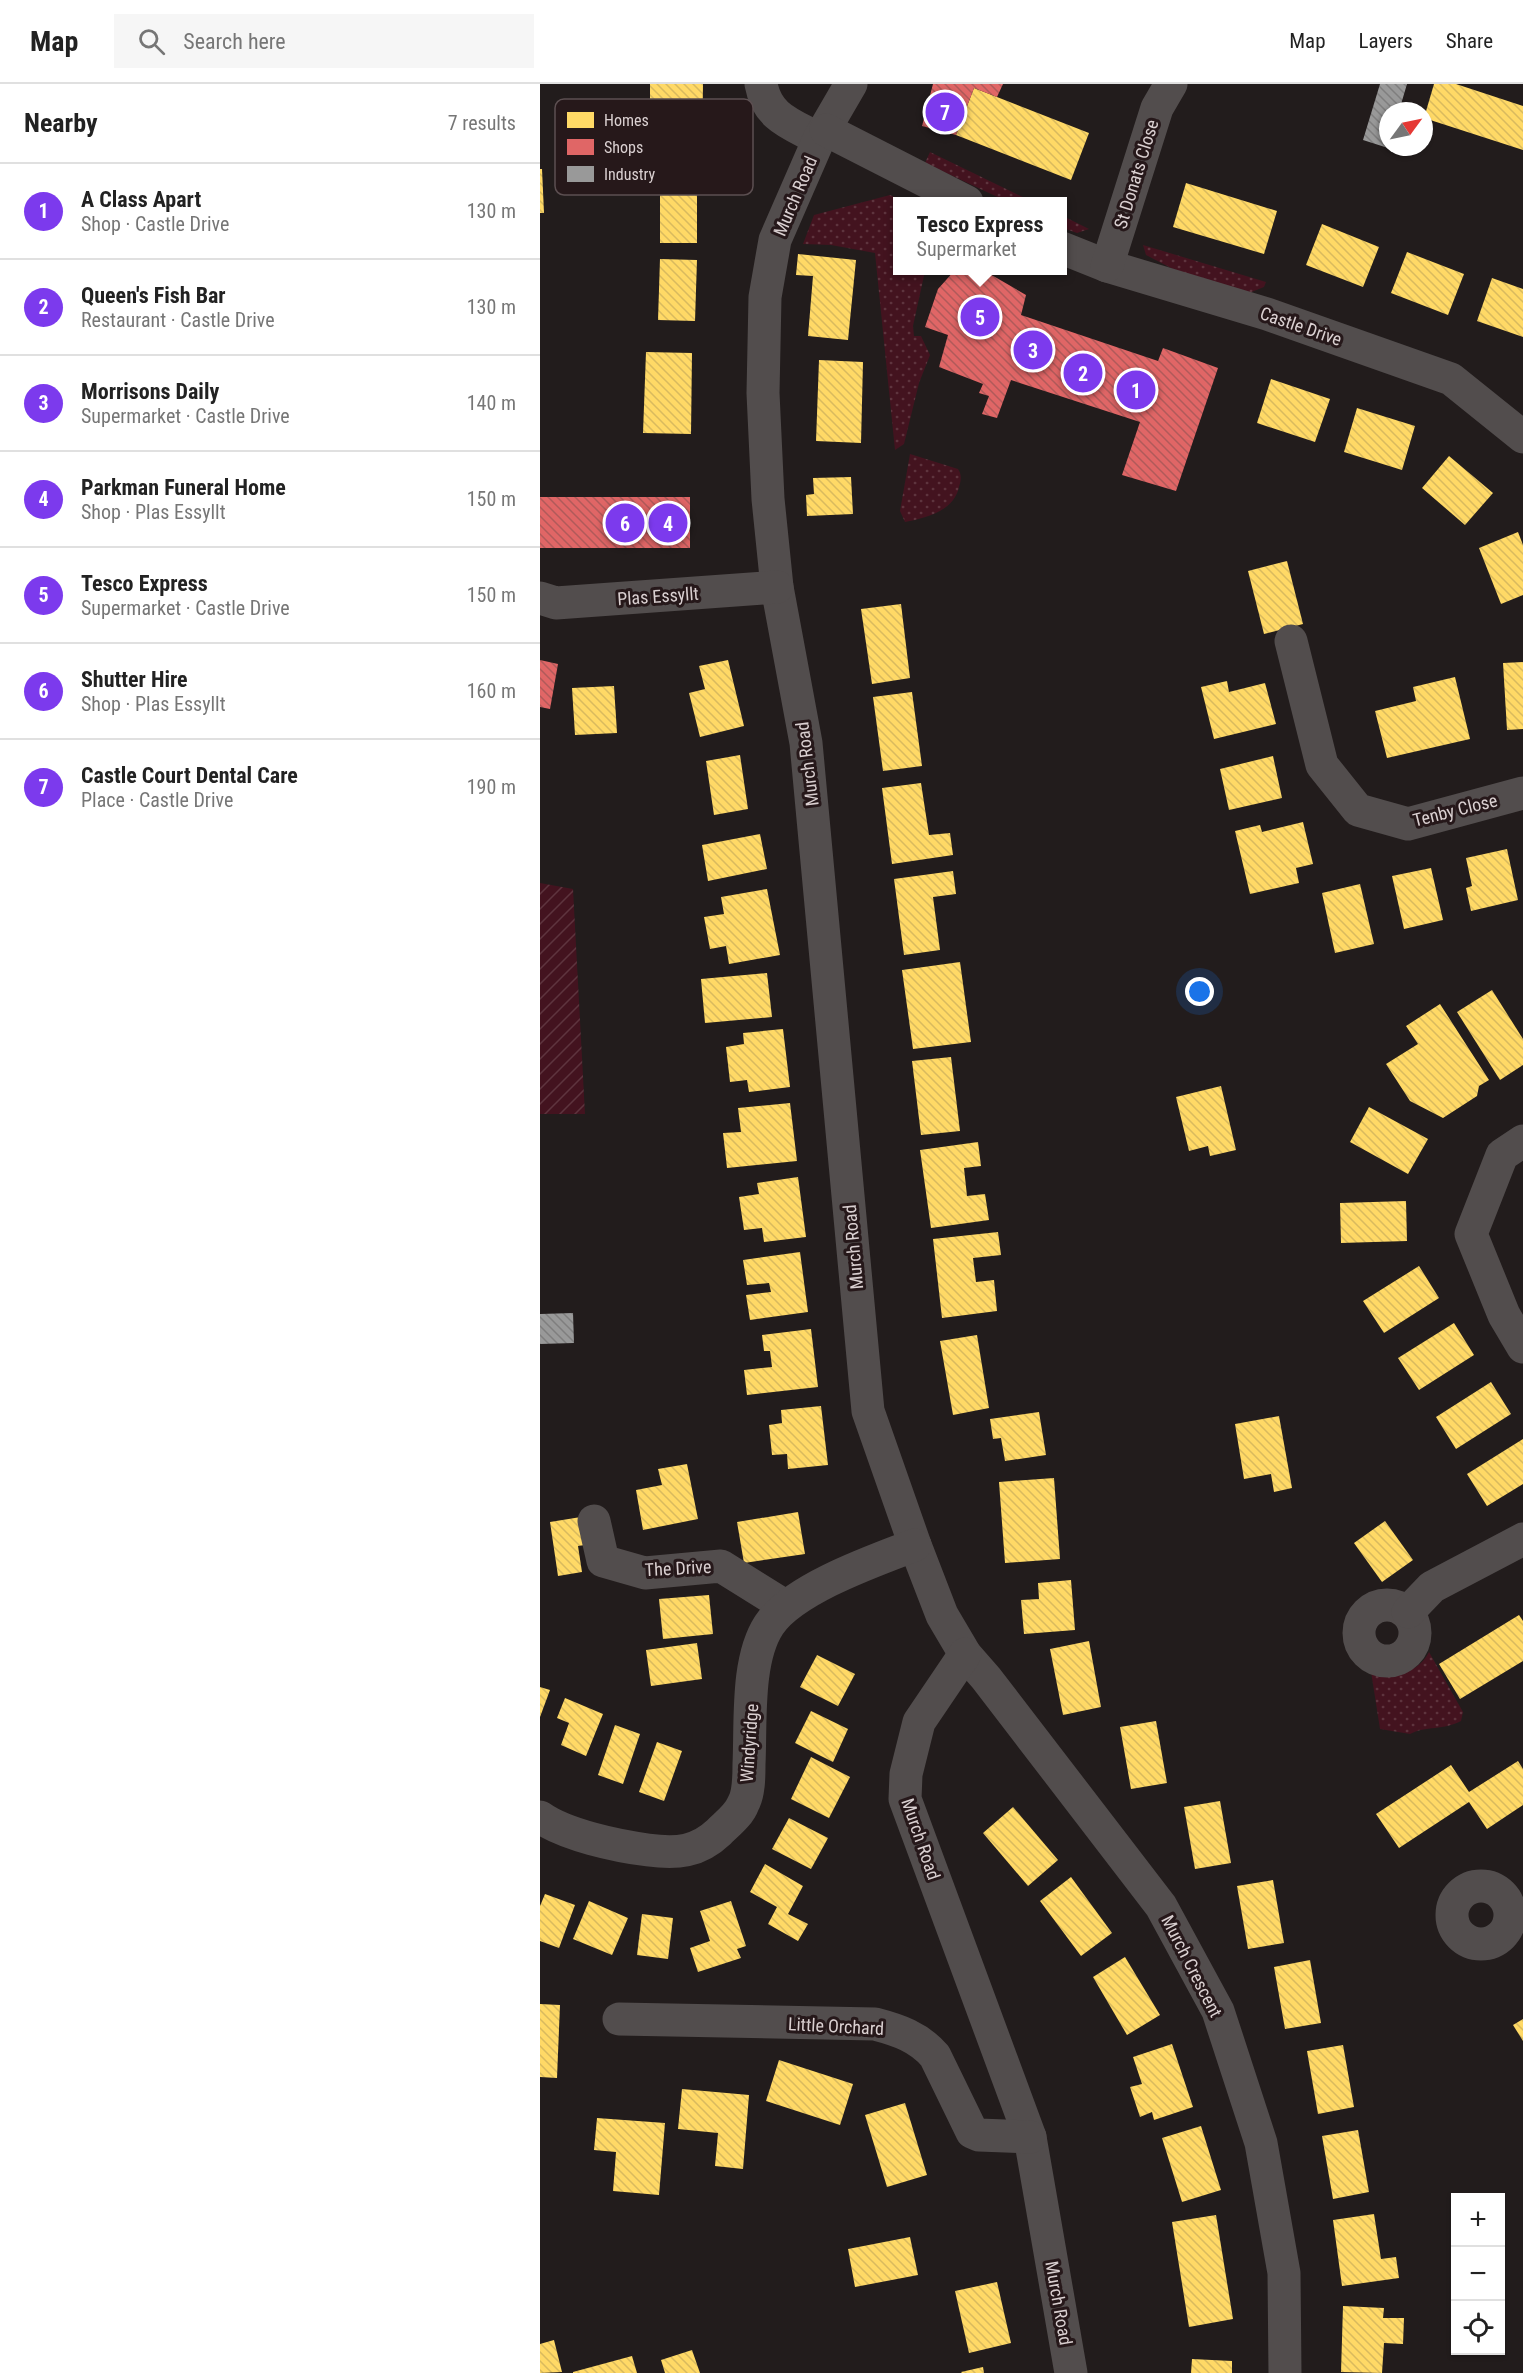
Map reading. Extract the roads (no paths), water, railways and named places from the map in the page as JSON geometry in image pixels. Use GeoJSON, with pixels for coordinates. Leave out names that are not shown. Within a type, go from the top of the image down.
{"type":"FeatureCollection","features":[{"type":"Feature","properties":{"kind":"street"},"geometry":{"type":"LineString","coordinates":[[761,84],[763,98],[778,117],[822,134],[958,197]]}},
{"type":"Feature","properties":{"kind":"street","name":"Murch Road"},"geometry":{"type":"LineString","coordinates":[[851,84],[822,134],[775,240],[765,297],[763,393],[768,499],[777,587],[806,743],[868,1411],[942,1615],[965,1654],[920,1722],[906,1774],[905,1799],[1030,2137],[1071,2373]]}},
{"type":"Feature","properties":{"kind":"street","name":"St Donats Close"},"geometry":{"type":"LineString","coordinates":[[1107,266],[1156,108],[1171,84]]}},
{"type":"Feature","properties":{"kind":"street","name":"Castle Drive"},"geometry":{"type":"LineString","coordinates":[[1067,250],[1107,266],[1267,314],[1451,379],[1523,437]]}},
{"type":"Feature","properties":{"kind":"street","name":"Plas Essyllt"},"geometry":{"type":"LineString","coordinates":[[540,598],[556,603],[777,587]]}},
{"type":"Feature","properties":{"kind":"street","name":"Tenby Close"},"geometry":{"type":"LineString","coordinates":[[1291,641],[1322,765],[1358,810],[1408,824],[1523,793]]}},
{"type":"Feature","properties":{"kind":"street"},"geometry":{"type":"LineString","coordinates":[[1523,1141],[1502,1155],[1471,1234],[1504,1315],[1523,1347]]}},
{"type":"Feature","properties":{"kind":"street","name":"The Drive"},"geometry":{"type":"LineString","coordinates":[[594,1521],[603,1561],[645,1573],[721,1566],[785,1606]]}},
{"type":"Feature","properties":{"kind":"street"},"geometry":{"type":"LineString","coordinates":[[1408,1612],[1432,1587],[1523,1539]]}},
{"type":"Feature","properties":{"kind":"street","name":"Windyridge"},"geometry":{"type":"LineString","coordinates":[[540,1817],[551,1825],[622,1846],[676,1852],[700,1847],[717,1834],[744,1804],[749,1775],[753,1680],[757,1653],[768,1626],[785,1606],[855,1568],[915,1545]]}},
{"type":"Feature","properties":{"kind":"street","name":"Murch Crescent"},"geometry":{"type":"LineString","coordinates":[[965,1654],[1161,1905],[1218,2011],[1261,2143],[1284,2273],[1285,2373]]}},
{"type":"Feature","properties":{"kind":"street","name":"Little Orchard"},"geometry":{"type":"LineString","coordinates":[[619,2019],[875,2024],[895,2029],[926,2045],[935,2056],[972,2132],[979,2135],[1030,2137]]}},
{"type":"Feature","properties":{"kind":"place","name":"Castle Court Dental Care"},"geometry":{"type":"Point","coordinates":[945,112]}},
{"type":"Feature","properties":{"kind":"place","name":"Tesco Express"},"geometry":{"type":"Point","coordinates":[980,317]}},
{"type":"Feature","properties":{"kind":"place","name":"Morrisons Daily"},"geometry":{"type":"Point","coordinates":[1033,350]}},
{"type":"Feature","properties":{"kind":"place","name":"Queen's Fish Bar"},"geometry":{"type":"Point","coordinates":[1083,373]}},
{"type":"Feature","properties":{"kind":"place","name":"A Class Apart"},"geometry":{"type":"Point","coordinates":[1136,390]}},
{"type":"Feature","properties":{"kind":"place","name":"Shutter Hire"},"geometry":{"type":"Point","coordinates":[625,523]}},
{"type":"Feature","properties":{"kind":"place","name":"Parkman Funeral Home"},"geometry":{"type":"Point","coordinates":[668,523]}}]}
